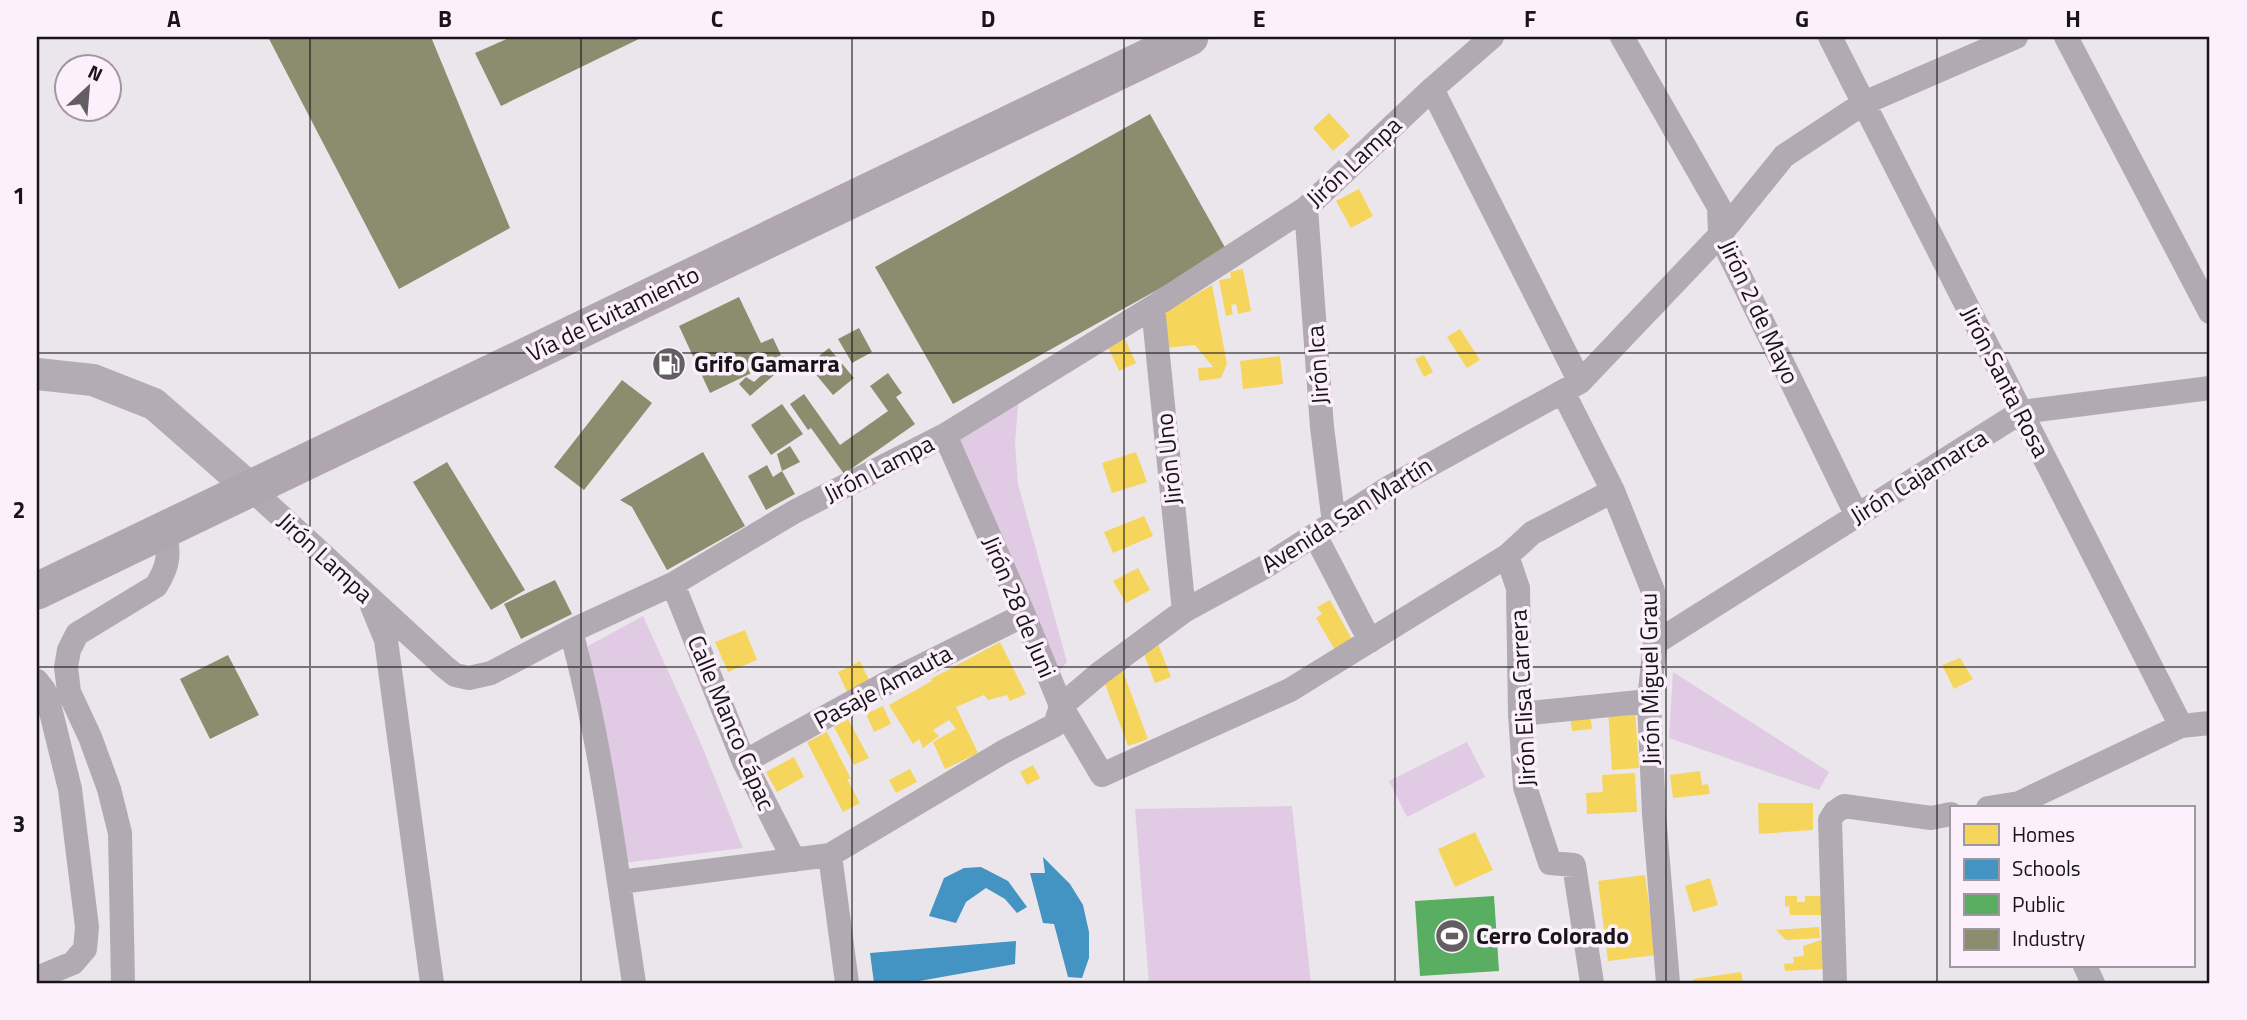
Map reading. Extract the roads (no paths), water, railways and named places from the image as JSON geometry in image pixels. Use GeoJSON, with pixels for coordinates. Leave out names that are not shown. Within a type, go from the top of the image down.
{"type":"FeatureCollection","features":[{"type":"Feature","properties":{"kind":"highway","name":"Vía de Evitamiento"},"geometry":{"type":"LineString","coordinates":[[37,592],[1190,37]]}},
{"type":"Feature","properties":{"kind":"main road"},"geometry":{"type":"LineString","coordinates":[[37,374],[93,380],[154,404],[250,488]]}},
{"type":"Feature","properties":{"kind":"street","name":"Jirón Lampa"},"geometry":{"type":"LineString","coordinates":[[250,488],[444,667],[455,675],[469,678],[491,673],[571,631],[673,584],[794,512],[945,435],[1153,307],[1306,208],[1432,89],[1492,37]]}},
{"type":"Feature","properties":{"kind":"street","name":"Jirón 2 de Mayo"},"geometry":{"type":"LineString","coordinates":[[1622,37],[1719,206],[1720,235],[1857,516]]}},
{"type":"Feature","properties":{"kind":"street","name":"Jirón Santa Rosa"},"geometry":{"type":"LineString","coordinates":[[1830,37],[2181,726]]}},
{"type":"Feature","properties":{"kind":"street","name":"Avenida San Martín"},"geometry":{"type":"LineString","coordinates":[[620,882],[830,855],[1003,752],[1055,726],[1061,706],[1100,673],[1184,611],[1263,568],[1388,488],[1572,387],[1720,235],[1784,156],[1864,103],[2016,37]]}},
{"type":"Feature","properties":{"kind":"street"},"geometry":{"type":"LineString","coordinates":[[2066,37],[2210,312]]}},
{"type":"Feature","properties":{"kind":"street","name":"Jirón Miguel Grau"},"geometry":{"type":"LineString","coordinates":[[1432,89],[1572,387],[1653,591],[1655,643],[1648,701],[1668,983]]}},
{"type":"Feature","properties":{"kind":"street","name":"Jirón Ica"},"geometry":{"type":"LineString","coordinates":[[1306,208],[1322,427],[1325,529]]}},
{"type":"Feature","properties":{"kind":"street","name":"Jirón Uno"},"geometry":{"type":"LineString","coordinates":[[1153,307],[1184,611]]}},
{"type":"Feature","properties":{"kind":"street","name":"Jirón Cajamarca"},"geometry":{"type":"LineString","coordinates":[[1655,643],[2021,412],[2210,388]]}},
{"type":"Feature","properties":{"kind":"street","name":"Jirón 28 de Juni"},"geometry":{"type":"LineString","coordinates":[[945,435],[1061,706],[1102,775],[1290,690],[1370,641]]}},
{"type":"Feature","properties":{"kind":"street"},"geometry":{"type":"LineString","coordinates":[[1325,529],[1370,641],[1507,556],[1532,533],[1613,491]]}},
{"type":"Feature","properties":{"kind":"street"},"geometry":{"type":"LineString","coordinates":[[37,978],[73,963],[85,949],[87,927],[71,789],[48,695],[66,667],[69,650],[77,634],[156,586],[164,575],[170,555],[165,529]]}},
{"type":"Feature","properties":{"kind":"street","name":"Jirón Elisa Carrera"},"geometry":{"type":"LineString","coordinates":[[1507,556],[1518,588],[1520,714],[1525,788],[1550,863],[1574,865],[1592,983]]}},
{"type":"Feature","properties":{"kind":"street","name":"Calle Manco Cápac"},"geometry":{"type":"LineString","coordinates":[[673,584],[744,762],[793,860]]}},
{"type":"Feature","properties":{"kind":"street"},"geometry":{"type":"LineString","coordinates":[[369,599],[386,640],[432,983]]}},
{"type":"Feature","properties":{"kind":"street","name":"Pasaje Amauta"},"geometry":{"type":"LineString","coordinates":[[744,762],[885,684],[1024,615]]}},
{"type":"Feature","properties":{"kind":"street"},"geometry":{"type":"LineString","coordinates":[[571,631],[581,668],[620,882],[634,983]]}},
{"type":"Feature","properties":{"kind":"street"},"geometry":{"type":"LineString","coordinates":[[48,695],[95,750],[109,789],[120,833],[123,983]]}},
{"type":"Feature","properties":{"kind":"street"},"geometry":{"type":"LineString","coordinates":[[1520,714],[1648,701]]}},
{"type":"Feature","properties":{"kind":"street"},"geometry":{"type":"LineString","coordinates":[[2020,806],[2181,726],[2210,723]]}},
{"type":"Feature","properties":{"kind":"street"},"geometry":{"type":"LineString","coordinates":[[1835,983],[1830,848],[1830,820],[1835,812],[1843,806],[1931,818],[1950,814]]}},
{"type":"Feature","properties":{"kind":"street"},"geometry":{"type":"LineString","coordinates":[[830,855],[847,983]]}},
{"type":"Feature","properties":{"kind":"place","name":"Grifo Gamarra"},"geometry":{"type":"Point","coordinates":[669,364]}},
{"type":"Feature","properties":{"kind":"place","name":"Cerro Colorado"},"geometry":{"type":"Point","coordinates":[1452,936]}}]}
